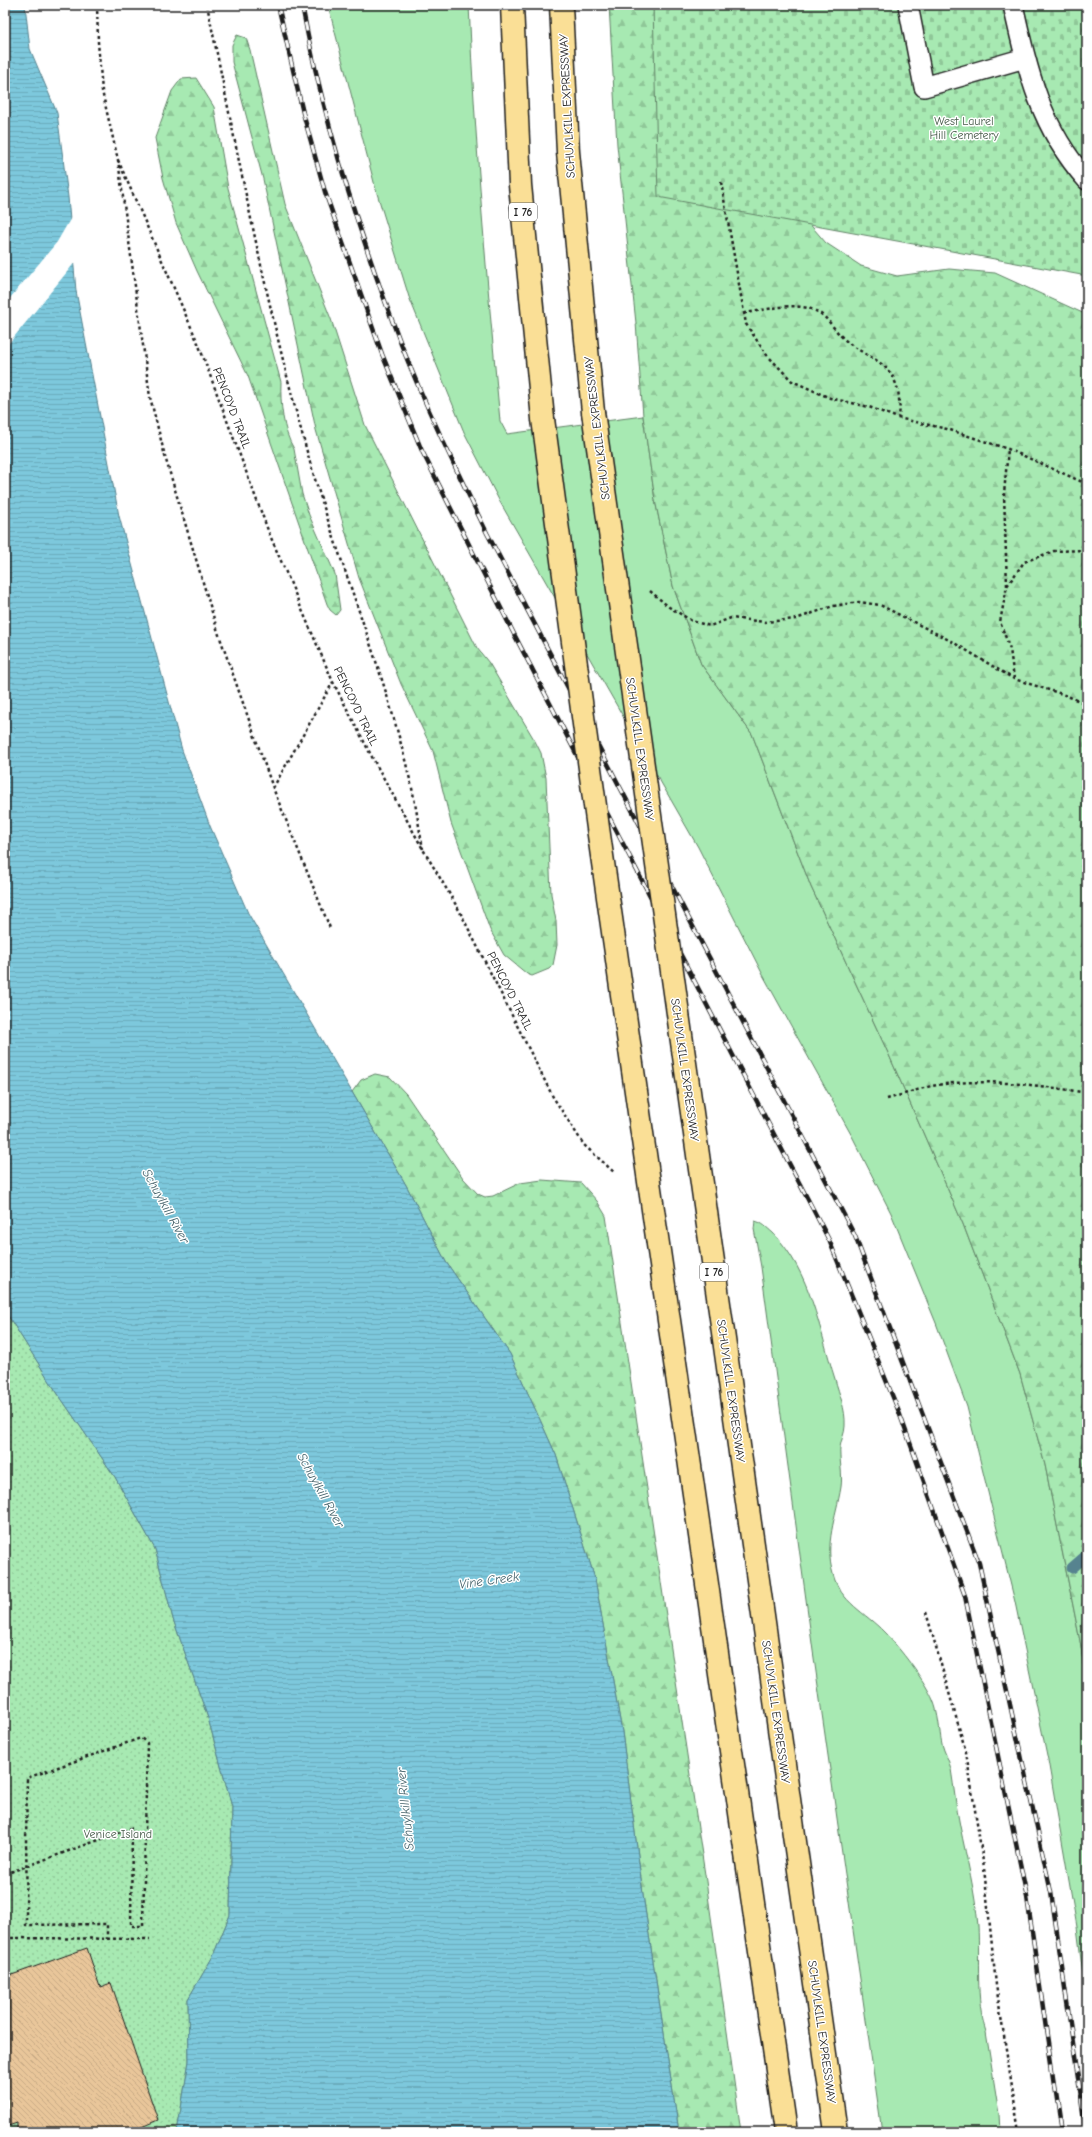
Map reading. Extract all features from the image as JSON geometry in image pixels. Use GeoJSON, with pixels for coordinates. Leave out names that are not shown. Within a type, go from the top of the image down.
{"type":"FeatureCollection","features":[{"type":"Feature","properties":{"kind":"highway","name":"I 76"},"geometry":{"type":"LineString","coordinates":[[512,5],[520,185],[543,419],[600,843],[786,2132]]}},
{"type":"Feature","properties":{"kind":"highway","name":"SCHUYLKILL EXPRESSWAY"},"geometry":{"type":"LineString","coordinates":[[561,5],[568,152],[593,412],[836,2132]]}},
{"type":"Feature","properties":{"kind":"lane"},"geometry":{"type":"LineString","coordinates":[[908,5],[924,86],[1025,58]]}},
{"type":"Feature","properties":{"kind":"lane"},"geometry":{"type":"LineString","coordinates":[[1014,5],[1025,58],[1034,91],[1048,123],[1065,154],[1087,180]]}},
{"type":"Feature","properties":{"kind":"path","name":"PENCOYD TRAIL"},"geometry":{"type":"LineString","coordinates":[[97,5],[102,91],[118,160],[150,397],[164,453],[218,632],[273,788],[330,928]]}},
{"type":"Feature","properties":{"kind":"path"},"geometry":{"type":"LineString","coordinates":[[207,5],[254,234],[302,436],[330,529],[389,704],[409,772],[424,852]]}},
{"type":"Feature","properties":{"kind":"path","name":"PENCOYD TRAIL"},"geometry":{"type":"LineString","coordinates":[[118,160],[198,343],[269,533],[333,682],[424,852],[459,910],[553,1097],[584,1145],[621,1178]]}},
{"type":"Feature","properties":{"kind":"path"},"geometry":{"type":"LineString","coordinates":[[721,182],[746,324],[766,354],[792,380],[830,398],[869,407],[898,418],[947,429],[1008,449],[1087,484]]}},
{"type":"Feature","properties":{"kind":"path"},"geometry":{"type":"LineString","coordinates":[[744,313],[802,306],[819,311],[833,324],[844,339],[886,366],[897,386],[900,412],[898,418]]}},
{"type":"Feature","properties":{"kind":"path"},"geometry":{"type":"LineString","coordinates":[[1008,449],[1004,494],[1007,586],[1000,622],[1010,649],[1014,679]]}},
{"type":"Feature","properties":{"kind":"path"},"geometry":{"type":"LineString","coordinates":[[1007,586],[1024,562],[1054,551],[1087,550]]}},
{"type":"Feature","properties":{"kind":"path"},"geometry":{"type":"LineString","coordinates":[[647,588],[669,607],[692,621],[710,626],[731,618],[765,622],[796,619],[833,606],[859,602],[880,605],[951,641],[1014,679],[1036,688],[1062,694],[1087,704]]}},
{"type":"Feature","properties":{"kind":"path"},"geometry":{"type":"LineString","coordinates":[[273,788],[333,682]]}},
{"type":"Feature","properties":{"kind":"path"},"geometry":{"type":"LineString","coordinates":[[887,1099],[937,1085],[984,1083],[1047,1086],[1087,1093]]}},
{"type":"Feature","properties":{"kind":"path"},"geometry":{"type":"LineString","coordinates":[[926,1612],[966,1752],[984,1868],[1000,2015],[1019,2132]]}},
{"type":"Feature","properties":{"kind":"path"},"geometry":{"type":"LineString","coordinates":[[5,1874],[26,1866],[132,1828],[131,1926],[143,1926],[147,1743],[141,1738],[28,1778],[26,1866],[26,1925],[107,1924],[106,1939]]}},
{"type":"Feature","properties":{"kind":"path"},"geometry":{"type":"LineString","coordinates":[[5,1938],[150,1939]]}},
{"type":"Feature","properties":{"kind":"green space"},"geometry":{"type":"Polygon","coordinates":[[[328,5],[469,5],[482,213],[500,421],[507,434],[643,416],[655,500],[673,586],[701,664],[752,734],[811,887],[889,1055],[963,1224],[1020,1374],[1045,1465],[1081,1646],[1087,1695],[1087,2008],[1077,1927],[1048,1760],[1015,1602],[967,1407],[936,1323],[891,1213],[853,1138],[763,975],[698,847],[500,502],[464,432],[409,297],[376,190],[328,5]]]}},
{"type":"Feature","properties":{"kind":"green space"},"geometry":{"type":"Polygon","coordinates":[[[609,5],[778,5],[795,207],[826,243],[861,266],[897,276],[949,269],[995,273],[1087,315],[1087,1695],[1081,1646],[1045,1465],[1020,1374],[963,1224],[889,1055],[811,887],[752,734],[701,664],[673,586],[655,500],[643,416],[636,323],[617,145],[609,5]]]}},
{"type":"Feature","properties":{"kind":"green space","name":"West Laurel Hill Cemetery"},"geometry":{"type":"Polygon","coordinates":[[[653,5],[1087,5],[1087,276],[658,197],[653,5]]]}},
{"type":"Feature","properties":{"kind":"green space"},"geometry":{"type":"Polygon","coordinates":[[[237,35],[246,38],[250,50],[285,204],[331,319],[365,425],[477,648],[489,663],[541,753],[546,778],[551,894],[556,921],[557,945],[553,965],[549,969],[532,976],[527,974],[504,955],[490,930],[451,823],[433,751],[401,684],[359,578],[316,430],[263,179],[232,62],[232,45],[237,35]]]}},
{"type":"Feature","properties":{"kind":"green space"},"geometry":{"type":"Polygon","coordinates":[[[196,78],[214,107],[228,188],[281,382],[283,417],[287,434],[294,449],[302,494],[309,515],[335,574],[340,610],[336,615],[330,610],[327,604],[248,376],[197,271],[176,223],[163,178],[155,138],[172,91],[181,79],[196,78]]]}},
{"type":"Feature","properties":{"kind":"green space"},"geometry":{"type":"Polygon","coordinates":[[[375,1074],[390,1077],[406,1094],[463,1178],[478,1194],[485,1197],[493,1196],[520,1183],[542,1180],[581,1183],[597,1201],[606,1216],[707,1888],[741,2132],[679,2132],[644,1902],[622,1732],[595,1579],[556,1455],[510,1354],[446,1262],[406,1185],[352,1092],[361,1080],[375,1074]]]}},
{"type":"Feature","properties":{"kind":"green space"},"geometry":{"type":"Polygon","coordinates":[[[755,1221],[763,1224],[786,1248],[805,1283],[818,1321],[843,1408],[845,1429],[840,1452],[841,1487],[830,1541],[831,1563],[836,1584],[847,1600],[877,1625],[904,1656],[918,1674],[929,1692],[937,1711],[942,1744],[951,1769],[975,1900],[978,1926],[980,2006],[986,2032],[999,2114],[1000,2132],[882,2132],[813,1651],[761,1267],[754,1229],[755,1221]]]}},
{"type":"Feature","properties":{"kind":"green space","name":"Venice Island"},"geometry":{"type":"Polygon","coordinates":[[[5,1311],[56,1391],[115,1477],[155,1549],[173,1619],[208,1718],[232,1807],[230,1915],[212,1958],[188,1999],[189,2061],[177,2132],[5,2132],[5,1311]]]}},
{"type":"Feature","properties":{"kind":"water","name":"Schuylkill River"},"geometry":{"type":"Polygon","coordinates":[[[5,5],[25,5],[30,49],[57,113],[68,197],[76,291],[119,516],[182,750],[210,826],[248,913],[406,1185],[446,1262],[510,1354],[556,1455],[595,1579],[622,1732],[644,1902],[679,2132],[177,2132],[189,2061],[188,1999],[212,1958],[230,1915],[232,1807],[208,1718],[173,1619],[155,1549],[115,1477],[56,1391],[5,1311],[5,5]]]}},
{"type":"Feature","properties":{"kind":"pier"},"geometry":{"type":"Polygon","coordinates":[[[72,216],[76,261],[5,348],[5,304],[57,242],[72,216]]]}},
{"type":"Feature","properties":{"kind":"building"},"geometry":{"type":"Polygon","coordinates":[[[87,1948],[100,1987],[111,1983],[158,2120],[139,2128],[140,2132],[17,2132],[17,2123],[8,2126],[9,1976],[87,1948]]]}},
{"type":"Feature","properties":{"kind":"waterway","name":"Vine Creek"},"geometry":{"type":"LineString","coordinates":[[1072,1568],[1087,1555]]}},
{"type":"Feature","properties":{"kind":"railway"},"geometry":{"type":"LineString","coordinates":[[278,5],[303,113],[325,192],[382,354],[422,451],[515,636],[829,1240],[899,1412],[965,1596],[1027,1897],[1061,2132]]}},
{"type":"Feature","properties":{"kind":"railway"},"geometry":{"type":"LineString","coordinates":[[302,5],[320,91],[331,134],[357,219],[401,344],[421,392],[487,533],[855,1236],[979,1563],[1051,1892],[1086,2132]]}}]}
